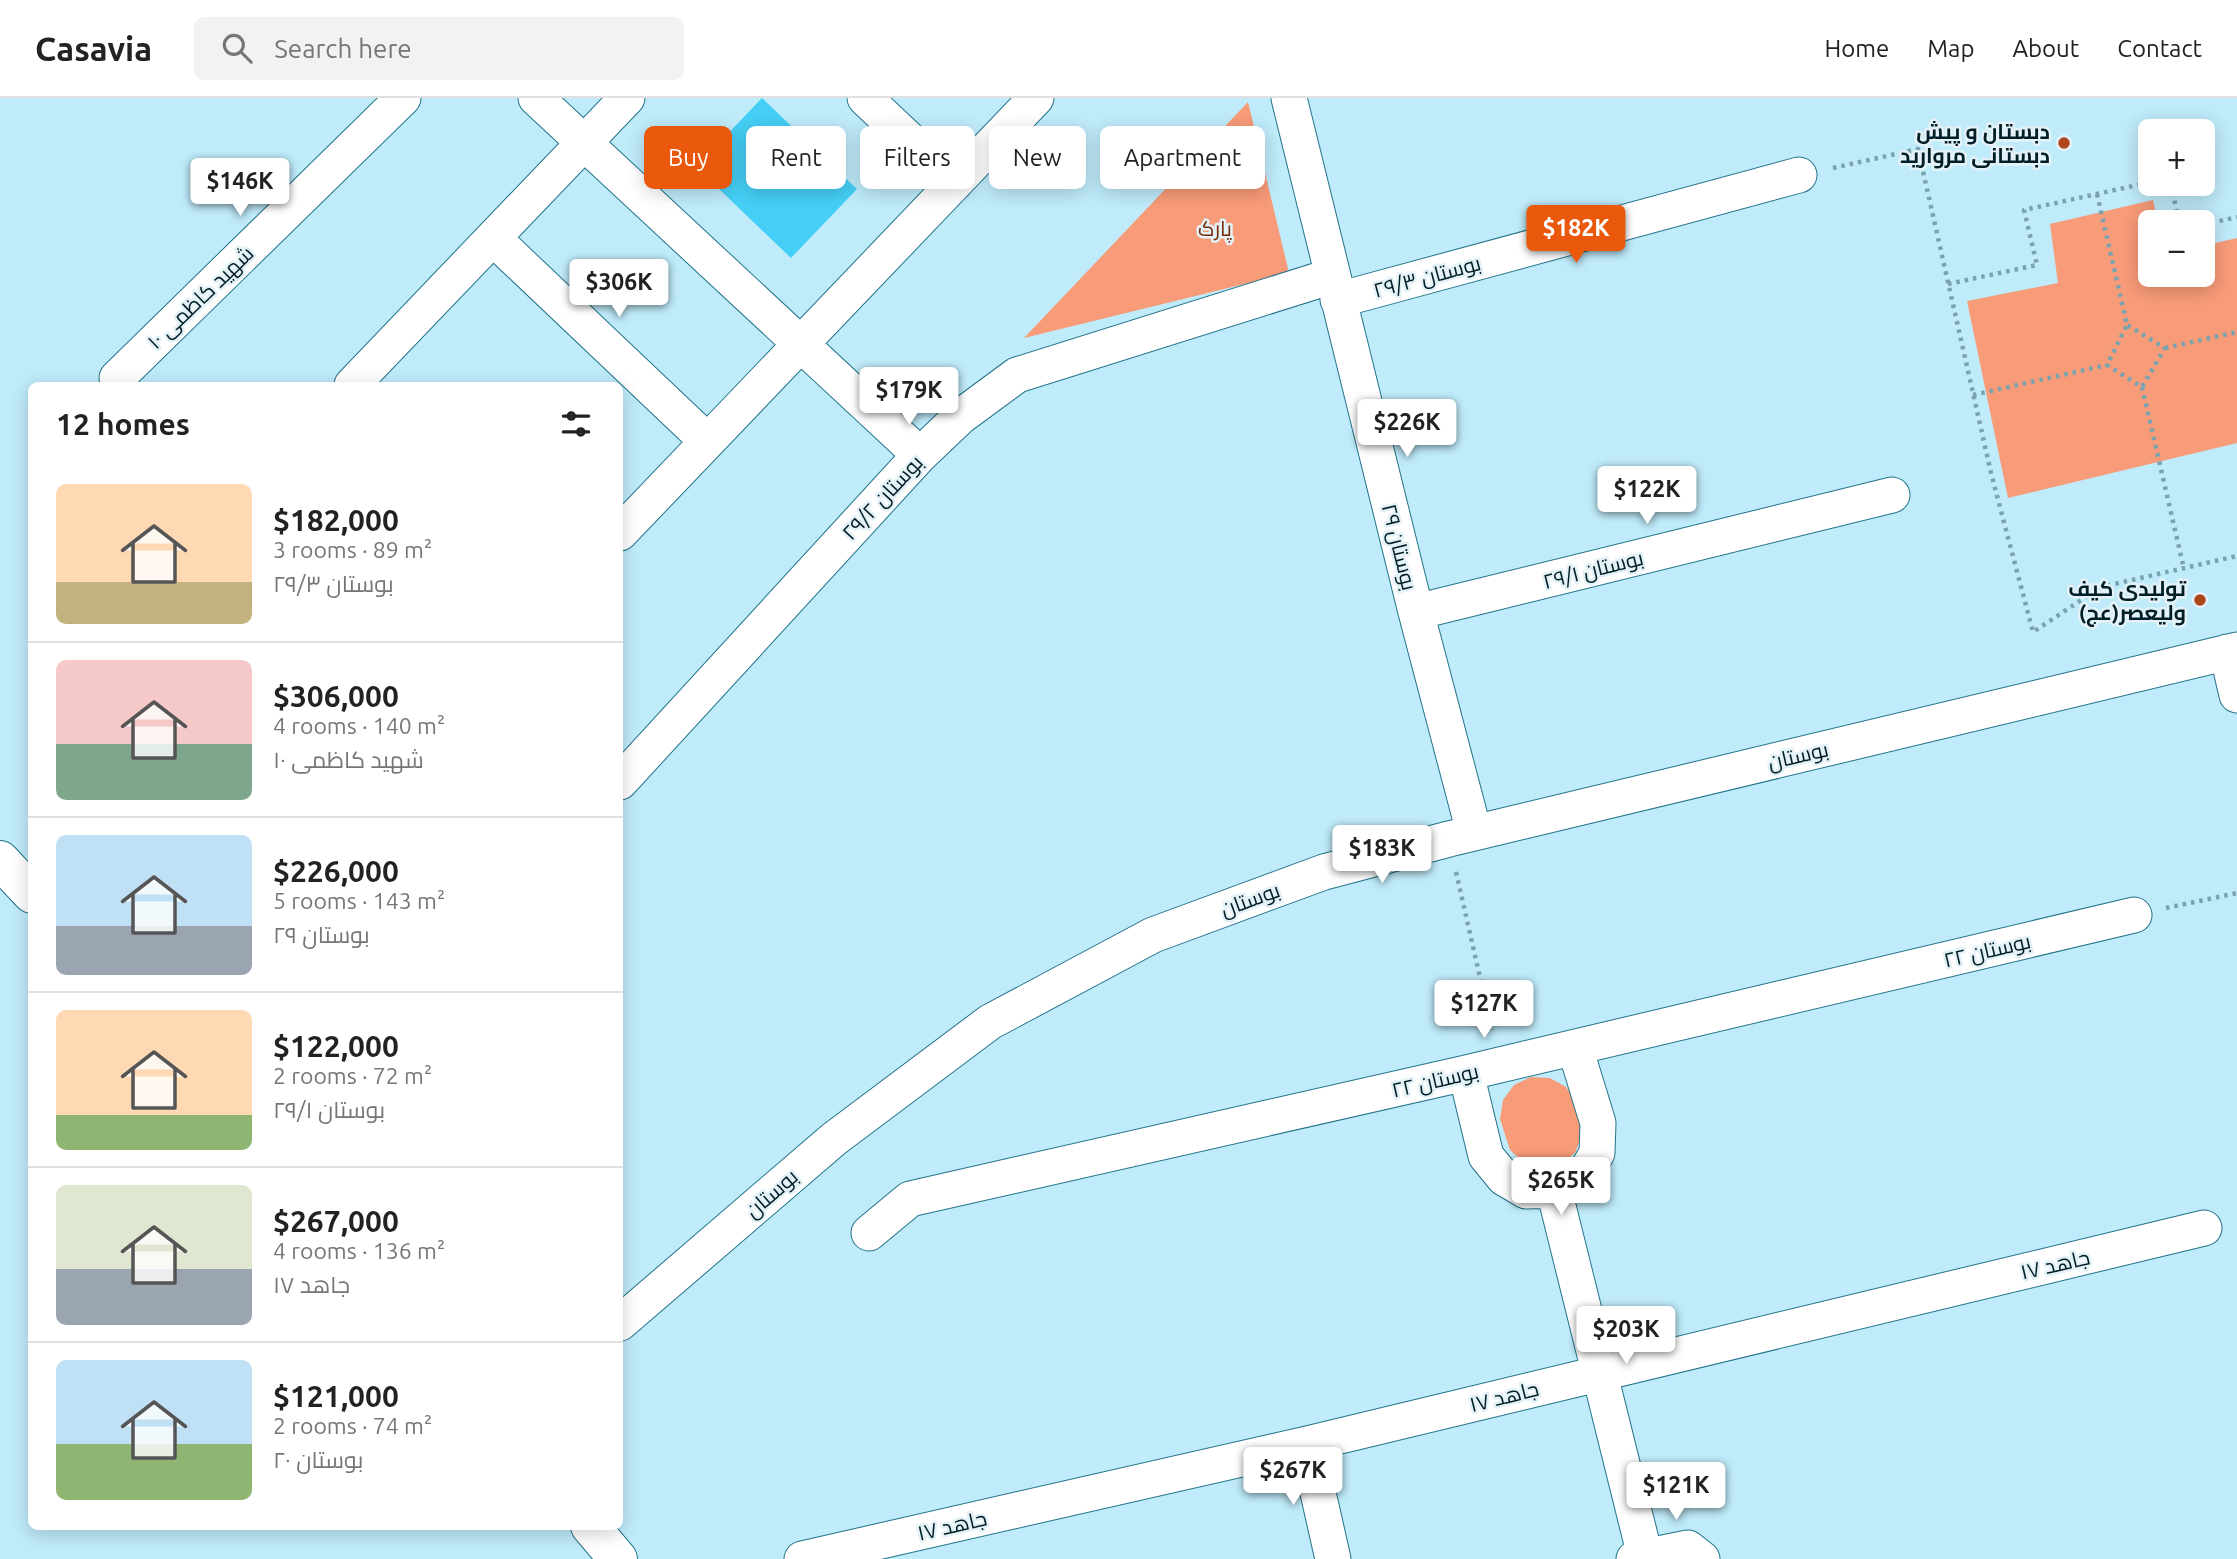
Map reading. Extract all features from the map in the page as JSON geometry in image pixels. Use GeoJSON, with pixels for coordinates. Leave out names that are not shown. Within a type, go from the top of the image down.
{"type":"FeatureCollection","features":[{"type":"Feature","properties":{"kind":"main road"},"geometry":{"type":"LineString","coordinates":[[0,860],[28,890]]}},
{"type":"Feature","properties":{"kind":"main road"},"geometry":{"type":"LineString","coordinates":[[593,1530],[618,1559]]}},
{"type":"Feature","properties":{"kind":"street","name":"شهید کاظمی ۱۰"},"geometry":{"type":"LineString","coordinates":[[117,378],[403,98]]}},
{"type":"Feature","properties":{"kind":"street"},"geometry":{"type":"LineString","coordinates":[[536,98],[920,455]]}},
{"type":"Feature","properties":{"kind":"street"},"geometry":{"type":"LineString","coordinates":[[355,382],[627,98]]}},
{"type":"Feature","properties":{"kind":"street"},"geometry":{"type":"LineString","coordinates":[[865,98],[894,126]]}},
{"type":"Feature","properties":{"kind":"street"},"geometry":{"type":"LineString","coordinates":[[975,161],[1036,98]]}},
{"type":"Feature","properties":{"kind":"street","name":"بوستان ۲۹"},"geometry":{"type":"LineString","coordinates":[[1289,98],[1416,612],[1462,835]]}},
{"type":"Feature","properties":{"kind":"street","name":"بوستان ۲۹/۳"},"geometry":{"type":"LineString","coordinates":[[1335,288],[1799,175]]}},
{"type":"Feature","properties":{"kind":"street"},"geometry":{"type":"LineString","coordinates":[[623,530],[948,189]]}},
{"type":"Feature","properties":{"kind":"street"},"geometry":{"type":"LineString","coordinates":[[493,238],[707,441]]}},
{"type":"Feature","properties":{"kind":"street","name":"بوستان ۲۹/۲"},"geometry":{"type":"LineString","coordinates":[[623,779],[920,455],[960,417],[1017,375],[1335,288]]}},
{"type":"Feature","properties":{"kind":"street","name":"بوستان ۲۹/۱"},"geometry":{"type":"LineString","coordinates":[[1416,612],[1892,495]]}},
{"type":"Feature","properties":{"kind":"street"},"geometry":{"type":"LineString","coordinates":[[2232,651],[2237,695]]}},
{"type":"Feature","properties":{"kind":"street","name":"بوستان"},"geometry":{"type":"LineString","coordinates":[[623,1320],[834,1139],[990,1023],[1153,935],[1324,872],[1462,835],[2232,651]]}},
{"type":"Feature","properties":{"kind":"street","name":"بوستان ۲۲"},"geometry":{"type":"LineString","coordinates":[[869,1233],[910,1199],[1575,1048],[2134,915]]}},
{"type":"Feature","properties":{"kind":"street"},"geometry":{"type":"LineString","coordinates":[[1466,1073],[1486,1156],[1504,1178],[1526,1191],[1554,1190],[1583,1177],[1597,1153],[1598,1123],[1575,1048]]}},
{"type":"Feature","properties":{"kind":"street"},"geometry":{"type":"LineString","coordinates":[[1554,1190],[1599,1372],[1640,1558],[1688,1548],[1702,1559]]}},
{"type":"Feature","properties":{"kind":"street","name":"جاهد ۱۷"},"geometry":{"type":"LineString","coordinates":[[802,1559],[1307,1444],[2204,1228]]}},
{"type":"Feature","properties":{"kind":"street"},"geometry":{"type":"LineString","coordinates":[[1307,1444],[1333,1559]]}},
{"type":"Feature","properties":{"kind":"path"},"geometry":{"type":"LineString","coordinates":[[1799,175],[1918,149],[1991,473],[2033,632],[2101,587],[2237,556]]}},
{"type":"Feature","properties":{"kind":"path"},"geometry":{"type":"LineString","coordinates":[[1948,284],[2037,265],[2024,211],[2138,185]]}},
{"type":"Feature","properties":{"kind":"path"},"geometry":{"type":"LineString","coordinates":[[2097,194],[2127,326],[2107,365]]}},
{"type":"Feature","properties":{"kind":"path"},"geometry":{"type":"LineString","coordinates":[[2215,222],[2237,217]]}},
{"type":"Feature","properties":{"kind":"path"},"geometry":{"type":"LineString","coordinates":[[2127,326],[2165,348],[2237,332]]}},
{"type":"Feature","properties":{"kind":"path"},"geometry":{"type":"LineString","coordinates":[[2165,348],[2142,387],[2184,569]]}},
{"type":"Feature","properties":{"kind":"path"},"geometry":{"type":"LineString","coordinates":[[1973,395],[2107,365],[2142,387]]}},
{"type":"Feature","properties":{"kind":"path"},"geometry":{"type":"LineString","coordinates":[[1462,835],[1500,1065]]}},
{"type":"Feature","properties":{"kind":"path"},"geometry":{"type":"LineString","coordinates":[[2134,915],[2237,892]]}},
{"type":"Feature","properties":{"kind":"green space","name":"پارک"},"geometry":{"type":"Polygon","coordinates":[[[1248,102],[1254,126],[1225,126],[1248,102]]]}},
{"type":"Feature","properties":{"kind":"green space","name":"پارک"},"geometry":{"type":"Polygon","coordinates":[[[1265,173],[1289,273],[1024,338],[1165,189],[1265,189],[1265,173]]]}},
{"type":"Feature","properties":{"kind":"green space"},"geometry":{"type":"Polygon","coordinates":[[[2153,200],[2155,210],[2138,210],[2138,287],[2215,287],[2215,243],[2237,238],[2237,443],[2008,498],[1967,301],[2058,283],[2050,224],[2153,200]]]}},
{"type":"Feature","properties":{"kind":"green space"},"geometry":{"type":"Polygon","coordinates":[[[1531,1077],[1550,1078],[1566,1087],[1577,1103],[1582,1135],[1575,1153],[1560,1164],[1542,1168],[1524,1163],[1510,1150],[1500,1119],[1503,1100],[1514,1085],[1531,1077]]]}},
{"type":"Feature","properties":{"kind":"building"},"geometry":{"type":"Polygon","coordinates":[[[762,98],[791,126],[746,126],[746,189],[846,189],[846,178],[857,189],[791,258],[719,189],[732,189],[732,129],[762,98]]]}},
{"type":"Feature","properties":{"kind":"place","name":"دبستان و پیش دبستانی مروارید"},"geometry":{"type":"Point","coordinates":[2064,143]}},
{"type":"Feature","properties":{"kind":"place","name":"تولیدی کیف ولیعصر(عج)"},"geometry":{"type":"Point","coordinates":[2200,600]}}]}
